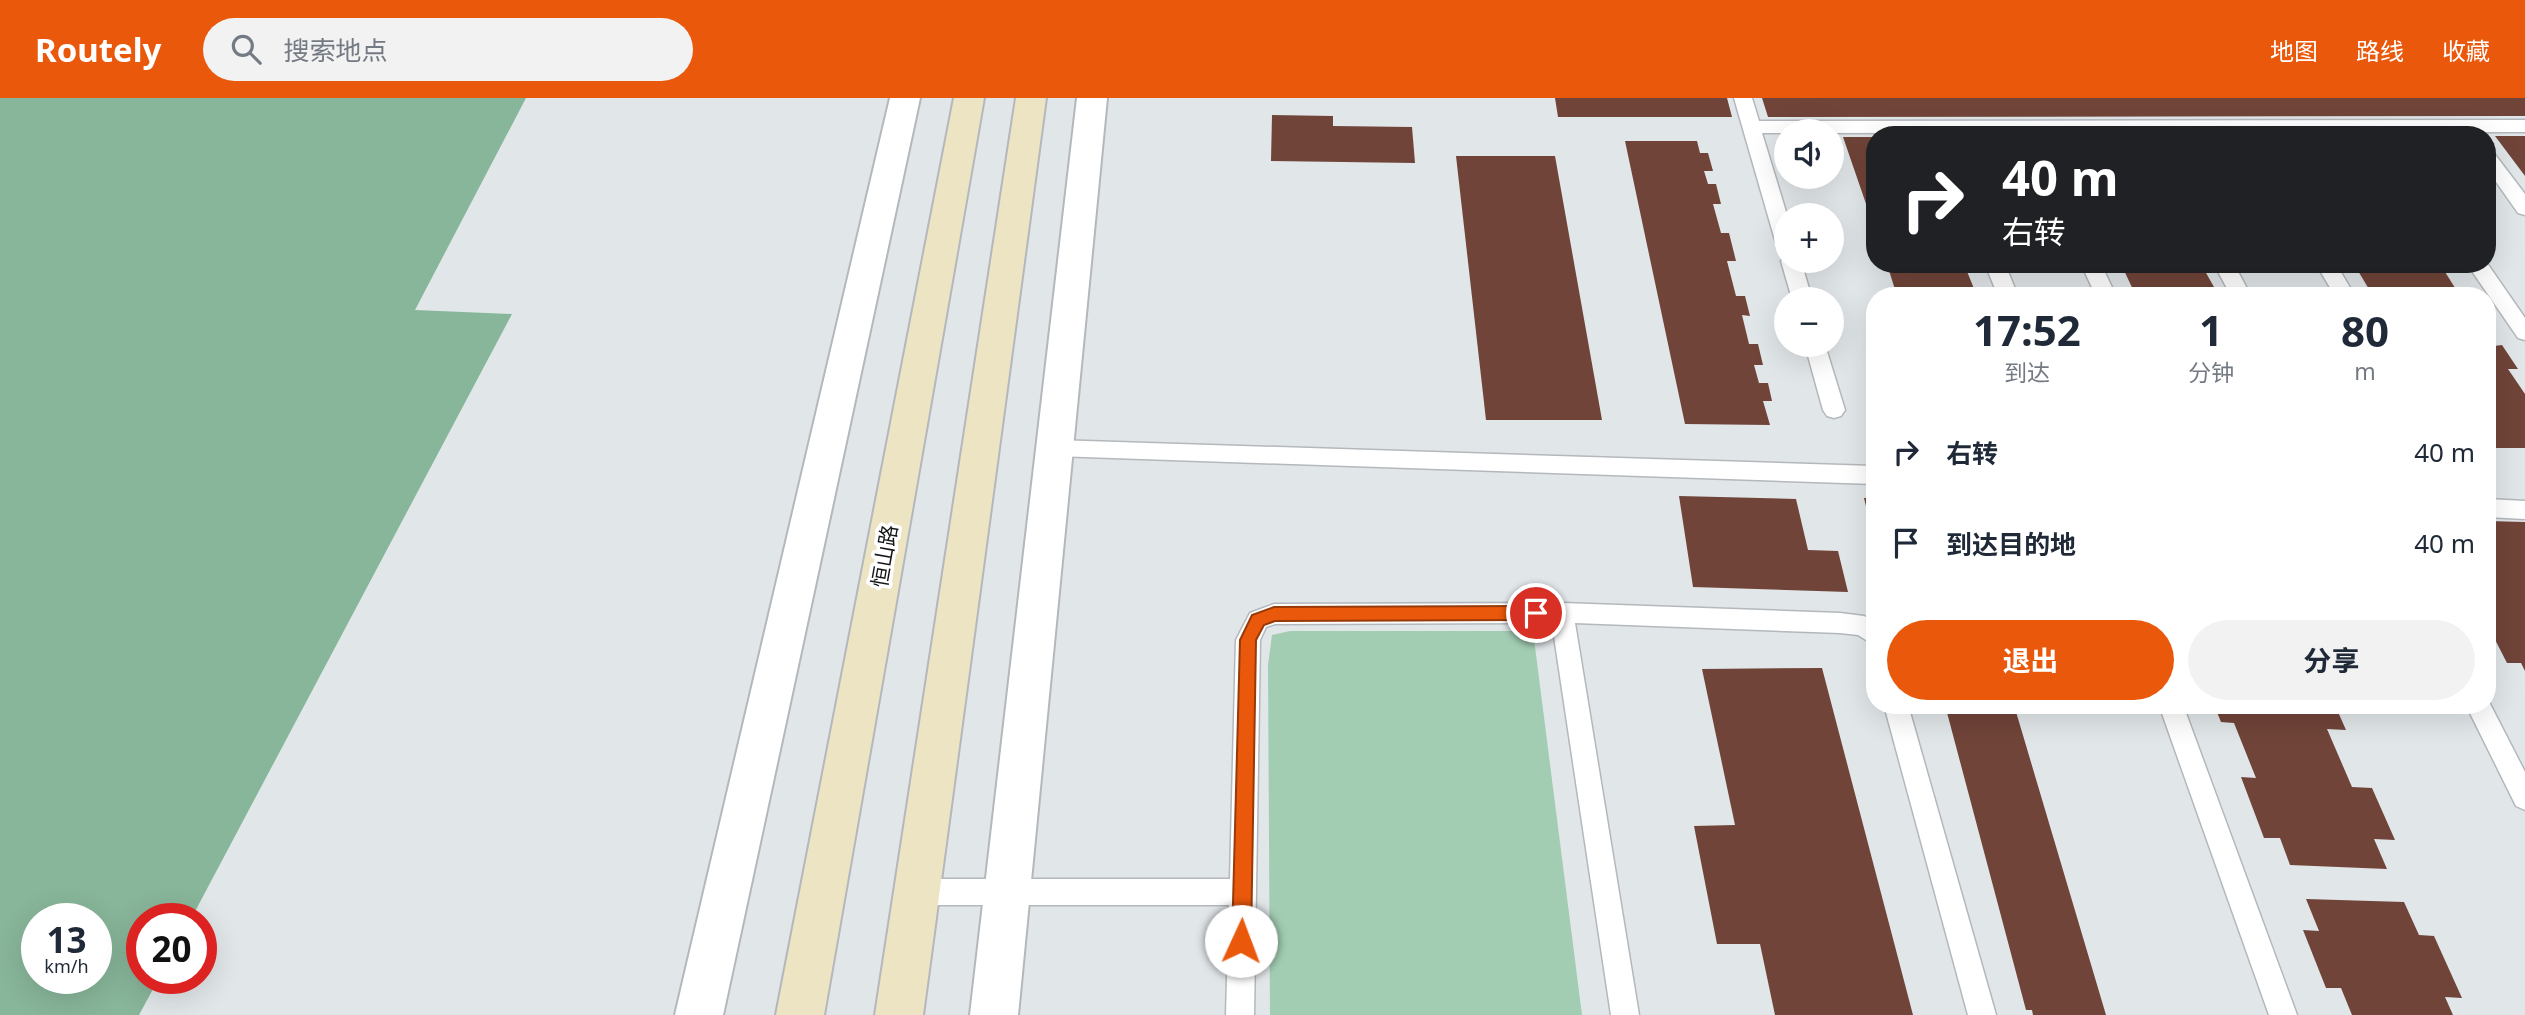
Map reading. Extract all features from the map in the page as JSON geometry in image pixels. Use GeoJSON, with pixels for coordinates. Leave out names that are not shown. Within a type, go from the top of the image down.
{"type":"FeatureCollection","features":[{"type":"Feature","properties":{"kind":"main road","name":"恒山路"},"geometry":{"type":"LineString","coordinates":[[800,1015],[969,98]]}},
{"type":"Feature","properties":{"kind":"main road"},"geometry":{"type":"LineString","coordinates":[[899,1015],[1031,98]]}},
{"type":"Feature","properties":{"kind":"street"},"geometry":{"type":"LineString","coordinates":[[699,1015],[905,98]]}},
{"type":"Feature","properties":{"kind":"street"},"geometry":{"type":"LineString","coordinates":[[994,1015],[1092,98]]}},
{"type":"Feature","properties":{"kind":"lane"},"geometry":{"type":"LineString","coordinates":[[1743,98],[1774,203]]}},
{"type":"Feature","properties":{"kind":"lane"},"geometry":{"type":"LineString","coordinates":[[2496,129],[2525,126]]}},
{"type":"Feature","properties":{"kind":"lane"},"geometry":{"type":"LineString","coordinates":[[1752,127],[1866,129]]}},
{"type":"Feature","properties":{"kind":"lane"},"geometry":{"type":"LineString","coordinates":[[2496,168],[2525,208]]}},
{"type":"Feature","properties":{"kind":"lane"},"geometry":{"type":"LineString","coordinates":[[2496,291],[2525,333]]}},
{"type":"Feature","properties":{"kind":"lane"},"geometry":{"type":"LineString","coordinates":[[1819,357],[1834,410]]}},
{"type":"Feature","properties":{"kind":"lane"},"geometry":{"type":"LineString","coordinates":[[1055,448],[1866,475]]}},
{"type":"Feature","properties":{"kind":"lane"},"geometry":{"type":"LineString","coordinates":[[2496,508],[2525,510]]}},
{"type":"Feature","properties":{"kind":"lane"},"geometry":{"type":"LineString","coordinates":[[1240,1015],[1248,640],[1258,620],[1274,614],[1562,613],[1840,623],[1866,628]]}},
{"type":"Feature","properties":{"kind":"lane"},"geometry":{"type":"LineString","coordinates":[[1562,613],[1625,1015]]}},
{"type":"Feature","properties":{"kind":"lane"},"geometry":{"type":"LineString","coordinates":[[1898,714],[1982,1015]]}},
{"type":"Feature","properties":{"kind":"lane"},"geometry":{"type":"LineString","coordinates":[[2174,714],[2283,1015]]}},
{"type":"Feature","properties":{"kind":"lane"},"geometry":{"type":"LineString","coordinates":[[2483,714],[2525,798]]}},
{"type":"Feature","properties":{"kind":"lane"},"geometry":{"type":"LineString","coordinates":[[917,892],[1242,892]]}},
{"type":"Feature","properties":{"kind":"green space"},"geometry":{"type":"Polygon","coordinates":[[[0,98],[526,98],[415,310],[512,314],[199,903],[126,903],[126,994],[150,994],[139,1015],[0,1015],[0,98]]]}},
{"type":"Feature","properties":{"kind":"green space"},"geometry":{"type":"Polygon","coordinates":[[[1290,631],[1533,631],[1582,1015],[1270,1015],[1268,665],[1272,635],[1290,631]]]}},
{"type":"Feature","properties":{"kind":"building"},"geometry":{"type":"Polygon","coordinates":[[[1555,98],[1727,98],[1732,117],[1558,117],[1555,98]]]}},
{"type":"Feature","properties":{"kind":"building"},"geometry":{"type":"Polygon","coordinates":[[[1762,98],[2525,98],[2525,116],[1768,117],[1762,98]]]}},
{"type":"Feature","properties":{"kind":"building"},"geometry":{"type":"Polygon","coordinates":[[[1272,115],[1333,116],[1333,126],[1412,127],[1415,163],[1271,161],[1272,115]]]}},
{"type":"Feature","properties":{"kind":"building"},"geometry":{"type":"Polygon","coordinates":[[[2496,136],[2525,136],[2525,176],[2496,137],[2496,136]]]}},
{"type":"Feature","properties":{"kind":"building"},"geometry":{"type":"Polygon","coordinates":[[[1844,137],[1866,137],[1866,204],[1844,140],[1844,137]]]}},
{"type":"Feature","properties":{"kind":"building"},"geometry":{"type":"Polygon","coordinates":[[[1625,141],[1697,141],[1700,153],[1708,153],[1713,171],[1704,171],[1708,184],[1716,184],[1721,204],[1713,204],[1721,233],[1729,233],[1736,261],[1727,261],[1736,296],[1745,296],[1750,316],[1742,315],[1749,344],[1758,344],[1763,365],[1754,365],[1759,383],[1768,383],[1772,401],[1763,401],[1770,425],[1685,424],[1625,141]]]}},
{"type":"Feature","properties":{"kind":"building"},"geometry":{"type":"Polygon","coordinates":[[[1456,156],[1555,156],[1602,420],[1486,420],[1456,156]]]}},
{"type":"Feature","properties":{"kind":"building"},"geometry":{"type":"Polygon","coordinates":[[[1890,273],[1968,273],[1973,287],[1894,287],[1890,273]]]}},
{"type":"Feature","properties":{"kind":"building"},"geometry":{"type":"Polygon","coordinates":[[[2125,273],[2206,273],[2214,287],[2132,287],[2125,273]]]}},
{"type":"Feature","properties":{"kind":"building"},"geometry":{"type":"Polygon","coordinates":[[[2359,273],[2446,273],[2454,287],[2368,287],[2359,273]]]}},
{"type":"Feature","properties":{"kind":"building"},"geometry":{"type":"Polygon","coordinates":[[[2502,345],[2518,369],[2508,369],[2525,394],[2525,448],[2496,448],[2496,346],[2502,345]]]}},
{"type":"Feature","properties":{"kind":"building"},"geometry":{"type":"Polygon","coordinates":[[[1679,496],[1796,499],[1808,550],[1838,551],[1848,592],[1693,587],[1679,496]]]}},
{"type":"Feature","properties":{"kind":"building"},"geometry":{"type":"Polygon","coordinates":[[[2496,521],[2525,522],[2525,671],[2521,663],[2507,663],[2496,642],[2496,521]]]}},
{"type":"Feature","properties":{"kind":"building"},"geometry":{"type":"Polygon","coordinates":[[[1822,668],[1913,1015],[1775,1015],[1760,944],[1717,944],[1694,826],[1735,825],[1702,669],[1822,668]]]}},
{"type":"Feature","properties":{"kind":"building"},"geometry":{"type":"Polygon","coordinates":[[[1947,714],[2017,714],[2106,1015],[2033,1015],[2032,1010],[2026,1010],[1947,714]]]}},
{"type":"Feature","properties":{"kind":"building"},"geometry":{"type":"Polygon","coordinates":[[[2218,714],[2339,714],[2346,730],[2327,729],[2352,787],[2372,788],[2395,840],[2374,839],[2387,869],[2290,865],[2280,838],[2264,838],[2241,777],[2256,778],[2234,723],[2221,722],[2218,714]]]}},
{"type":"Feature","properties":{"kind":"building"},"geometry":{"type":"Polygon","coordinates":[[[2306,899],[2404,902],[2419,935],[2434,936],[2462,998],[2445,997],[2453,1015],[2352,1015],[2341,988],[2326,988],[2303,930],[2319,931],[2306,899]]]}},
{"type":"Feature","properties":{"kind":"route"},"geometry":{"type":"LineString","coordinates":[[1241,941],[1248,640],[1258,620],[1274,614],[1536,613]]}}]}
